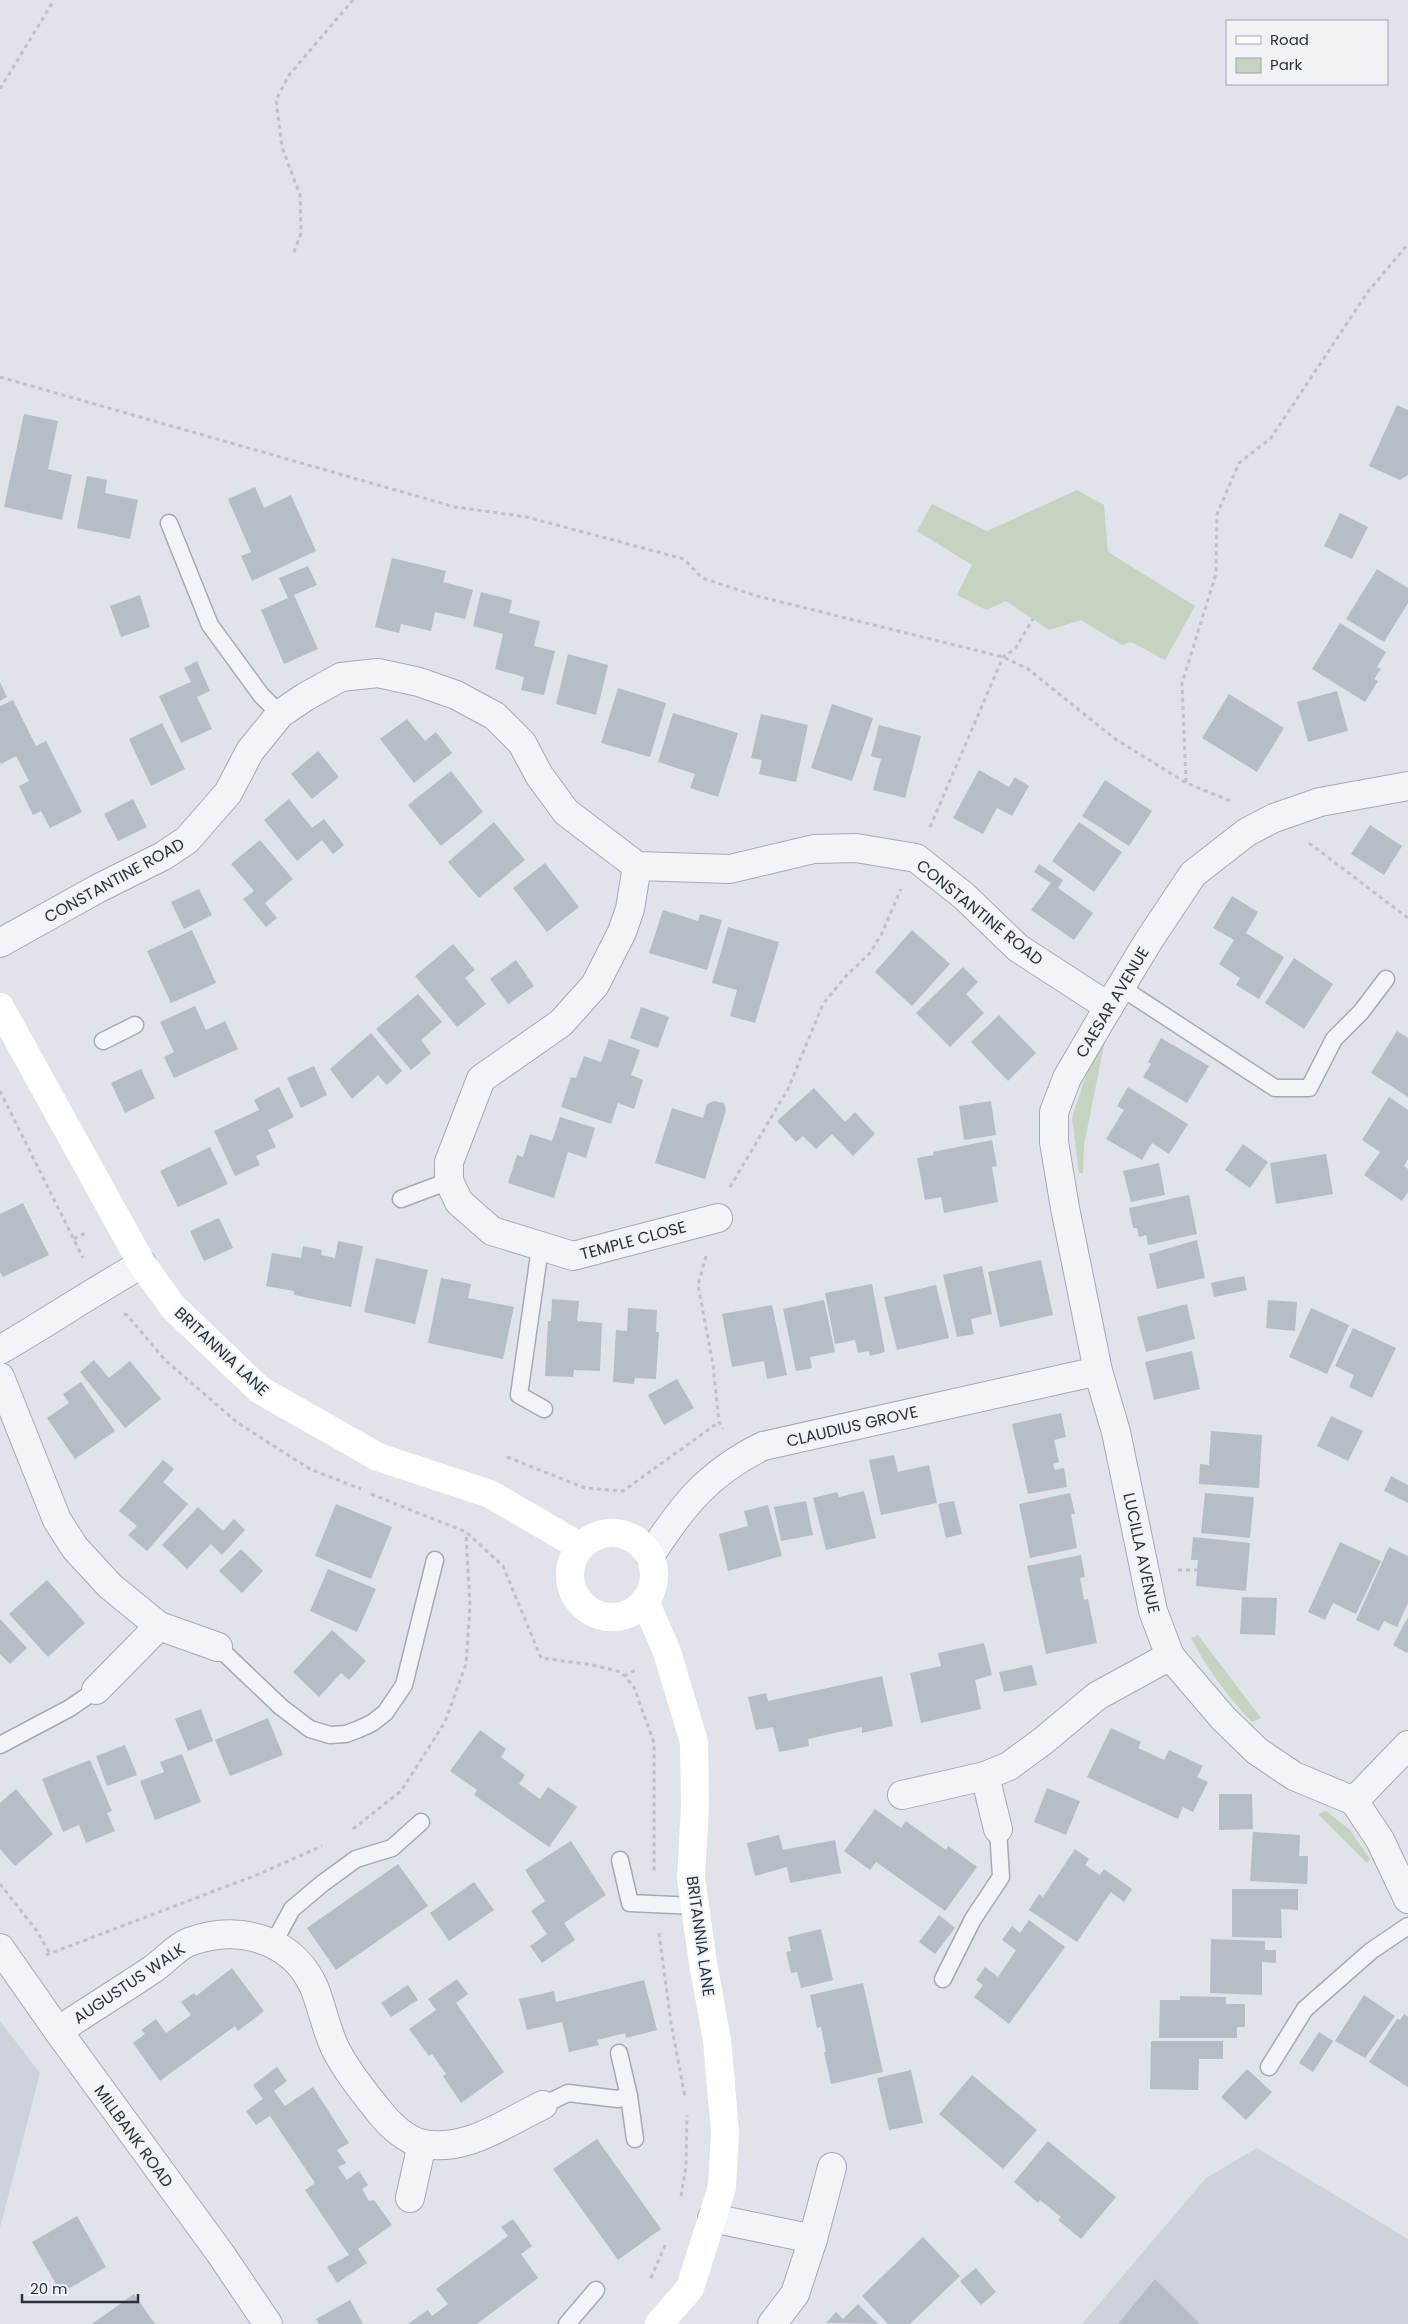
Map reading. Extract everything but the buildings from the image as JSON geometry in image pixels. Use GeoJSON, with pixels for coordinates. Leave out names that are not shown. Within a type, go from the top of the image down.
{"type":"FeatureCollection","features":[{"type":"Feature","properties":{"kind":"street","name":"CONSTANTINE ROAD"},"geometry":{"type":"LineString","coordinates":[[0,943],[97,889],[163,856],[187,840],[228,793],[250,751],[280,714],[305,696],[342,677],[378,673],[419,682],[456,694],[495,716],[522,743],[539,775],[566,812],[637,866],[730,869],[814,849],[856,848],[916,858],[964,896],[1018,948],[1115,998]]}},
{"type":"Feature","properties":{"kind":"street","name":"CAESAR AVENUE"},"geometry":{"type":"LineString","coordinates":[[1098,1371],[1065,1208],[1054,1142],[1054,1112],[1067,1078],[1149,940],[1193,874],[1247,832],[1274,818],[1320,802],[1408,786]]}},
{"type":"Feature","properties":{"kind":"street"},"geometry":{"type":"LineString","coordinates":[[449,1181],[449,1162],[481,1079],[562,1023],[595,985],[622,932],[630,909],[637,866]]}},
{"type":"Feature","properties":{"kind":"street","name":"BRITANNIA LANE"},"geometry":{"type":"LineString","coordinates":[[0,1007],[142,1264],[173,1307],[260,1390],[378,1457],[490,1494],[580,1547]]}},
{"type":"Feature","properties":{"kind":"street","name":"TEMPLE CLOSE"},"geometry":{"type":"LineString","coordinates":[[449,1181],[460,1202],[492,1232],[540,1248],[573,1256],[718,1218]]}},
{"type":"Feature","properties":{"kind":"street"},"geometry":{"type":"LineString","coordinates":[[0,1350],[18,1342],[97,1290],[142,1264]]}},
{"type":"Feature","properties":{"kind":"street","name":"CLAUDIUS GROVE"},"geometry":{"type":"LineString","coordinates":[[650,1556],[674,1519],[712,1477],[741,1457],[763,1446],[1098,1371]]}},
{"type":"Feature","properties":{"kind":"street","name":"LUCILLA AVENUE"},"geometry":{"type":"LineString","coordinates":[[1098,1371],[1116,1432],[1153,1611],[1170,1656],[1224,1718],[1257,1750],[1294,1776],[1354,1801]]}},
{"type":"Feature","properties":{"kind":"street"},"geometry":{"type":"LineString","coordinates":[[0,1377],[57,1520],[75,1548],[110,1586],[160,1626],[218,1647]]}},
{"type":"Feature","properties":{"kind":"street"},"geometry":{"type":"LineString","coordinates":[[606,1533],[622,1534],[635,1540],[650,1556],[653,1580],[650,1594],[645,1601],[634,1610],[621,1616],[603,1616],[589,1610],[579,1601],[572,1588],[570,1578],[571,1563],[580,1547],[592,1538],[606,1533]]}},
{"type":"Feature","properties":{"kind":"street","name":"BRITANNIA LANE"},"geometry":{"type":"LineString","coordinates":[[645,1601],[667,1652],[694,1742],[695,1805],[691,1878],[702,1963],[717,2040],[725,2132],[722,2187],[690,2288],[659,2324]]}},
{"type":"Feature","properties":{"kind":"street"},"geometry":{"type":"LineString","coordinates":[[96,1690],[160,1626]]}},
{"type":"Feature","properties":{"kind":"street"},"geometry":{"type":"LineString","coordinates":[[902,1795],[985,1776],[1009,1766],[1043,1741],[1097,1696],[1170,1656]]}},
{"type":"Feature","properties":{"kind":"street"},"geometry":{"type":"LineString","coordinates":[[1408,1745],[1354,1801],[1380,1840],[1408,1899]]}},
{"type":"Feature","properties":{"kind":"street"},"geometry":{"type":"LineString","coordinates":[[985,1776],[998,1829]]}},
{"type":"Feature","properties":{"kind":"street","name":"AUGUSTUS WALK"},"geometry":{"type":"LineString","coordinates":[[58,2031],[154,1968],[188,1943],[222,1933],[248,1935],[273,1944],[299,1962],[313,1987],[335,2048],[366,2096],[383,2117],[398,2131],[422,2144]]}},
{"type":"Feature","properties":{"kind":"street","name":"MILLBANK ROAD"},"geometry":{"type":"LineString","coordinates":[[0,1948],[214,2245],[268,2324]]}},
{"type":"Feature","properties":{"kind":"street"},"geometry":{"type":"LineString","coordinates":[[410,2198],[422,2144],[464,2142],[485,2136],[543,2105]]}},
{"type":"Feature","properties":{"kind":"street"},"geometry":{"type":"LineString","coordinates":[[772,2324],[796,2294],[832,2167]]}},
{"type":"Feature","properties":{"kind":"street"},"geometry":{"type":"LineString","coordinates":[[712,2218],[813,2238]]}},
{"type":"Feature","properties":{"kind":"lane"},"geometry":{"type":"LineString","coordinates":[[169,523],[210,626],[261,695],[280,714]]}},
{"type":"Feature","properties":{"kind":"lane"},"geometry":{"type":"LineString","coordinates":[[1115,998],[1275,1088],[1309,1088],[1334,1039],[1361,1012],[1386,979]]}},
{"type":"Feature","properties":{"kind":"lane"},"geometry":{"type":"LineString","coordinates":[[103,1042],[135,1025]]}},
{"type":"Feature","properties":{"kind":"lane"},"geometry":{"type":"LineString","coordinates":[[401,1199],[449,1181]]}},
{"type":"Feature","properties":{"kind":"lane"},"geometry":{"type":"LineString","coordinates":[[540,1248],[519,1395],[544,1409]]}},
{"type":"Feature","properties":{"kind":"lane"},"geometry":{"type":"LineString","coordinates":[[218,1647],[281,1706],[310,1729],[330,1735],[346,1734],[372,1723],[385,1713],[404,1685],[435,1560]]}},
{"type":"Feature","properties":{"kind":"lane"},"geometry":{"type":"LineString","coordinates":[[0,1745],[70,1708],[96,1690]]}},
{"type":"Feature","properties":{"kind":"lane"},"geometry":{"type":"LineString","coordinates":[[273,1944],[292,1909],[317,1888],[356,1859],[392,1848],[421,1822]]}},
{"type":"Feature","properties":{"kind":"lane"},"geometry":{"type":"LineString","coordinates":[[943,1979],[973,1919],[1001,1878],[998,1829]]}},
{"type":"Feature","properties":{"kind":"lane"},"geometry":{"type":"LineString","coordinates":[[620,1860],[630,1903],[695,1906]]}},
{"type":"Feature","properties":{"kind":"lane"},"geometry":{"type":"LineString","coordinates":[[1269,2067],[1305,2009],[1371,1950],[1408,1926]]}},
{"type":"Feature","properties":{"kind":"lane"},"geometry":{"type":"LineString","coordinates":[[619,2053],[629,2096],[635,2139]]}},
{"type":"Feature","properties":{"kind":"lane"},"geometry":{"type":"LineString","coordinates":[[543,2105],[568,2094],[618,2099],[629,2096]]}},
{"type":"Feature","properties":{"kind":"lane"},"geometry":{"type":"LineString","coordinates":[[567,2324],[596,2290]]}},
{"type":"Feature","properties":{"kind":"path"},"geometry":{"type":"LineString","coordinates":[[0,89],[54,0]]}},
{"type":"Feature","properties":{"kind":"path"},"geometry":{"type":"LineString","coordinates":[[294,252],[301,233],[300,195],[282,147],[276,100],[289,75],[353,0]]}},
{"type":"Feature","properties":{"kind":"path"},"geometry":{"type":"LineString","coordinates":[[1186,783],[1182,683],[1216,574],[1217,514],[1238,463],[1271,438],[1367,293],[1408,244]]}},
{"type":"Feature","properties":{"kind":"path"},"geometry":{"type":"LineString","coordinates":[[0,378],[455,508],[527,517],[684,559],[702,578],[757,596],[1003,658],[1028,669],[1114,738],[1186,783],[1274,818],[1408,918]]}},
{"type":"Feature","properties":{"kind":"path"},"geometry":{"type":"LineString","coordinates":[[716,1391],[698,1285],[727,1191],[788,1089],[823,1004],[846,976],[870,953],[882,933],[1003,658],[1015,648],[1033,619]]}},
{"type":"Feature","properties":{"kind":"path"},"geometry":{"type":"LineString","coordinates":[[507,1458],[585,1488],[623,1491],[719,1422]]}},
{"type":"Feature","properties":{"kind":"path"},"geometry":{"type":"LineString","coordinates":[[352,1830],[401,1792],[445,1722],[466,1664],[470,1606],[466,1532],[442,1522]]}},
{"type":"Feature","properties":{"kind":"path"},"geometry":{"type":"LineString","coordinates":[[17,1970],[50,1954],[259,1874],[327,1843]]}},
{"type":"Feature","properties":{"kind":"path"},"geometry":{"type":"LineString","coordinates":[[0,1884],[37,1931],[50,1954]]}},
{"type":"Feature","properties":{"kind":"shaded area"},"geometry":{"type":"Polygon","coordinates":[[[0,2021],[40,2073],[0,2228],[0,2021]]]}},
{"type":"Feature","properties":{"kind":"shaded area"},"geometry":{"type":"Polygon","coordinates":[[[1257,2148],[1408,2239],[1408,2324],[1082,2324],[1206,2178],[1257,2148]]]}},
{"type":"Feature","properties":{"kind":"green space"},"geometry":{"type":"Polygon","coordinates":[[[1077,490],[1104,505],[1108,552],[1195,606],[1165,660],[1131,642],[1122,645],[1081,620],[1049,630],[1006,601],[986,610],[957,595],[972,565],[917,531],[932,504],[987,531],[1077,490]]]}},
{"type":"Feature","properties":{"kind":"green space"},"geometry":{"type":"Polygon","coordinates":[[[1104,1045],[1084,1145],[1083,1173],[1079,1173],[1072,1118],[1090,1063],[1101,1046],[1104,1045]]]}},
{"type":"Feature","properties":{"kind":"green space"},"geometry":{"type":"Polygon","coordinates":[[[1198,1635],[1261,1718],[1252,1722],[1226,1692],[1211,1672],[1191,1638],[1198,1635]]]}},
{"type":"Feature","properties":{"kind":"green space"},"geometry":{"type":"Polygon","coordinates":[[[1326,1811],[1350,1830],[1370,1859],[1367,1863],[1318,1814],[1326,1811]]]}}]}
